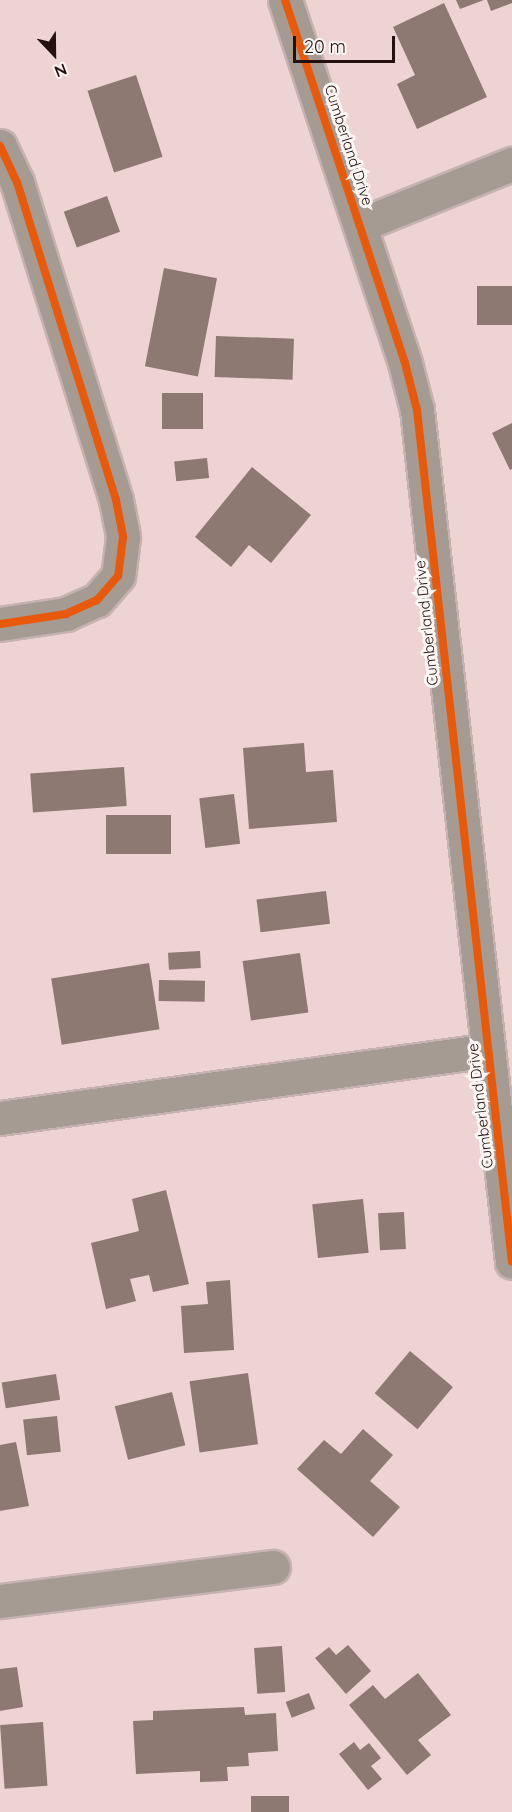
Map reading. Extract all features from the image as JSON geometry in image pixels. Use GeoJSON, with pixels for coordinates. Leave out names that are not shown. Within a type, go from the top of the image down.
{"type":"FeatureCollection","features":[{"type":"Feature","properties":{"kind":"street","name":"Cumberland Drive"},"geometry":{"type":"LineString","coordinates":[[285,0],[405,363],[417,410],[512,1262]]}},
{"type":"Feature","properties":{"kind":"street"},"geometry":{"type":"LineString","coordinates":[[0,146],[17,182],[116,500],[123,537],[118,576],[97,600],[66,614],[0,624]]}},
{"type":"Feature","properties":{"kind":"street"},"geometry":{"type":"LineString","coordinates":[[360,225],[512,164]]}},
{"type":"Feature","properties":{"kind":"street"},"geometry":{"type":"LineString","coordinates":[[0,1118],[487,1050]]}},
{"type":"Feature","properties":{"kind":"street"},"geometry":{"type":"LineString","coordinates":[[0,1601],[273,1567]]}},
{"type":"Feature","properties":{"kind":"building"},"geometry":{"type":"Polygon","coordinates":[[[456,0],[484,0],[460,9],[456,0]]]}},
{"type":"Feature","properties":{"kind":"building"},"geometry":{"type":"Polygon","coordinates":[[[487,0],[512,0],[512,3],[491,11],[487,0]]]}},
{"type":"Feature","properties":{"kind":"building"},"geometry":{"type":"Polygon","coordinates":[[[444,3],[487,97],[417,129],[397,84],[415,75],[393,27],[444,3]]]}},
{"type":"Feature","properties":{"kind":"building"},"geometry":{"type":"Polygon","coordinates":[[[136,75],[163,157],[114,173],[87,91],[136,75]]]}},
{"type":"Feature","properties":{"kind":"building"},"geometry":{"type":"Polygon","coordinates":[[[107,196],[120,232],[77,247],[64,212],[107,196]]]}},
{"type":"Feature","properties":{"kind":"building"},"geometry":{"type":"Polygon","coordinates":[[[164,268],[217,278],[198,376],[145,366],[164,268]]]}},
{"type":"Feature","properties":{"kind":"building"},"geometry":{"type":"Polygon","coordinates":[[[477,286],[512,286],[512,325],[477,325],[477,286]]]}},
{"type":"Feature","properties":{"kind":"building"},"geometry":{"type":"Polygon","coordinates":[[[216,336],[294,339],[293,380],[215,377],[216,336]]]}},
{"type":"Feature","properties":{"kind":"building"},"geometry":{"type":"Polygon","coordinates":[[[162,393],[203,393],[203,429],[162,429],[162,393]]]}},
{"type":"Feature","properties":{"kind":"building"},"geometry":{"type":"Polygon","coordinates":[[[512,423],[512,469],[510,470],[492,433],[512,423]]]}},
{"type":"Feature","properties":{"kind":"building"},"geometry":{"type":"Polygon","coordinates":[[[207,458],[209,478],[176,481],[174,461],[207,458]]]}},
{"type":"Feature","properties":{"kind":"building"},"geometry":{"type":"Polygon","coordinates":[[[252,467],[311,515],[271,563],[249,545],[231,567],[195,537],[252,467]]]}},
{"type":"Feature","properties":{"kind":"building"},"geometry":{"type":"Polygon","coordinates":[[[304,743],[306,772],[333,770],[337,822],[249,829],[243,748],[304,743]]]}},
{"type":"Feature","properties":{"kind":"building"},"geometry":{"type":"Polygon","coordinates":[[[124,767],[127,806],[33,812],[30,774],[124,767]]]}},
{"type":"Feature","properties":{"kind":"building"},"geometry":{"type":"Polygon","coordinates":[[[234,794],[240,844],[205,848],[199,798],[234,794]]]}},
{"type":"Feature","properties":{"kind":"building"},"geometry":{"type":"Polygon","coordinates":[[[106,815],[171,815],[171,854],[106,854],[106,815]]]}},
{"type":"Feature","properties":{"kind":"building"},"geometry":{"type":"Polygon","coordinates":[[[326,891],[330,924],[261,932],[257,900],[326,891]]]}},
{"type":"Feature","properties":{"kind":"building"},"geometry":{"type":"Polygon","coordinates":[[[200,951],[201,968],[169,970],[168,953],[200,951]]]}},
{"type":"Feature","properties":{"kind":"building"},"geometry":{"type":"Polygon","coordinates":[[[300,953],[308,1012],[251,1020],[243,961],[300,953]]]}},
{"type":"Feature","properties":{"kind":"building"},"geometry":{"type":"Polygon","coordinates":[[[149,963],[159,1029],[62,1045],[51,978],[149,963]]]}},
{"type":"Feature","properties":{"kind":"building"},"geometry":{"type":"Polygon","coordinates":[[[159,980],[205,981],[205,1002],[159,1001],[159,980]]]}},
{"type":"Feature","properties":{"kind":"building"},"geometry":{"type":"Polygon","coordinates":[[[166,1190],[189,1284],[153,1292],[149,1275],[130,1279],[136,1301],[106,1309],[91,1243],[139,1231],[132,1199],[166,1190]]]}},
{"type":"Feature","properties":{"kind":"building"},"geometry":{"type":"Polygon","coordinates":[[[363,1199],[369,1253],[318,1258],[312,1204],[363,1199]]]}},
{"type":"Feature","properties":{"kind":"building"},"geometry":{"type":"Polygon","coordinates":[[[404,1212],[406,1249],[380,1250],[378,1213],[404,1212]]]}},
{"type":"Feature","properties":{"kind":"building"},"geometry":{"type":"Polygon","coordinates":[[[230,1280],[234,1350],[184,1353],[181,1306],[208,1304],[206,1282],[230,1280]]]}},
{"type":"Feature","properties":{"kind":"building"},"geometry":{"type":"Polygon","coordinates":[[[410,1351],[453,1387],[418,1429],[375,1393],[410,1351]]]}},
{"type":"Feature","properties":{"kind":"building"},"geometry":{"type":"Polygon","coordinates":[[[248,1373],[258,1444],[200,1453],[190,1381],[248,1373]]]}},
{"type":"Feature","properties":{"kind":"building"},"geometry":{"type":"Polygon","coordinates":[[[56,1374],[60,1400],[6,1408],[2,1383],[56,1374]]]}},
{"type":"Feature","properties":{"kind":"building"},"geometry":{"type":"Polygon","coordinates":[[[172,1392],[185,1445],[128,1460],[115,1406],[172,1392]]]}},
{"type":"Feature","properties":{"kind":"building"},"geometry":{"type":"Polygon","coordinates":[[[57,1416],[61,1452],[27,1455],[23,1420],[57,1416]]]}},
{"type":"Feature","properties":{"kind":"building"},"geometry":{"type":"Polygon","coordinates":[[[363,1429],[393,1455],[370,1481],[400,1507],[373,1537],[297,1469],[324,1440],[341,1454],[363,1429]]]}},
{"type":"Feature","properties":{"kind":"building"},"geometry":{"type":"Polygon","coordinates":[[[16,1442],[29,1506],[0,1511],[0,1445],[16,1442]]]}},
{"type":"Feature","properties":{"kind":"building"},"geometry":{"type":"Polygon","coordinates":[[[348,1645],[371,1671],[346,1694],[315,1658],[329,1647],[336,1655],[348,1645]]]}},
{"type":"Feature","properties":{"kind":"building"},"geometry":{"type":"Polygon","coordinates":[[[282,1646],[285,1692],[257,1694],[254,1648],[282,1646]]]}},
{"type":"Feature","properties":{"kind":"building"},"geometry":{"type":"Polygon","coordinates":[[[17,1667],[23,1707],[0,1711],[0,1669],[17,1667]]]}},
{"type":"Feature","properties":{"kind":"building"},"geometry":{"type":"Polygon","coordinates":[[[418,1673],[451,1715],[418,1740],[431,1755],[407,1775],[349,1705],[373,1685],[385,1699],[418,1673]]]}},
{"type":"Feature","properties":{"kind":"building"},"geometry":{"type":"Polygon","coordinates":[[[309,1693],[315,1709],[292,1718],[286,1702],[309,1693]]]}},
{"type":"Feature","properties":{"kind":"building"},"geometry":{"type":"Polygon","coordinates":[[[244,1707],[245,1715],[276,1713],[278,1751],[248,1753],[249,1766],[227,1767],[228,1781],[200,1782],[200,1771],[136,1774],[133,1721],[153,1720],[153,1711],[244,1707]]]}},
{"type":"Feature","properties":{"kind":"building"},"geometry":{"type":"Polygon","coordinates":[[[43,1722],[47,1786],[5,1789],[0,1725],[43,1722]]]}},
{"type":"Feature","properties":{"kind":"building"},"geometry":{"type":"Polygon","coordinates":[[[354,1742],[360,1750],[369,1743],[381,1758],[371,1766],[382,1779],[368,1790],[339,1754],[354,1742]]]}},
{"type":"Feature","properties":{"kind":"building"},"geometry":{"type":"Polygon","coordinates":[[[251,1796],[289,1796],[289,1812],[251,1812],[251,1796]]]}},
{"type":"Feature","properties":{"kind":"cycle path"},"geometry":{"type":"LineString","coordinates":[[285,0],[405,363],[417,410],[512,1262]]}},
{"type":"Feature","properties":{"kind":"cycle path"},"geometry":{"type":"LineString","coordinates":[[0,146],[17,182],[116,500],[123,537],[118,576],[97,600],[66,614],[0,624]]}}]}
